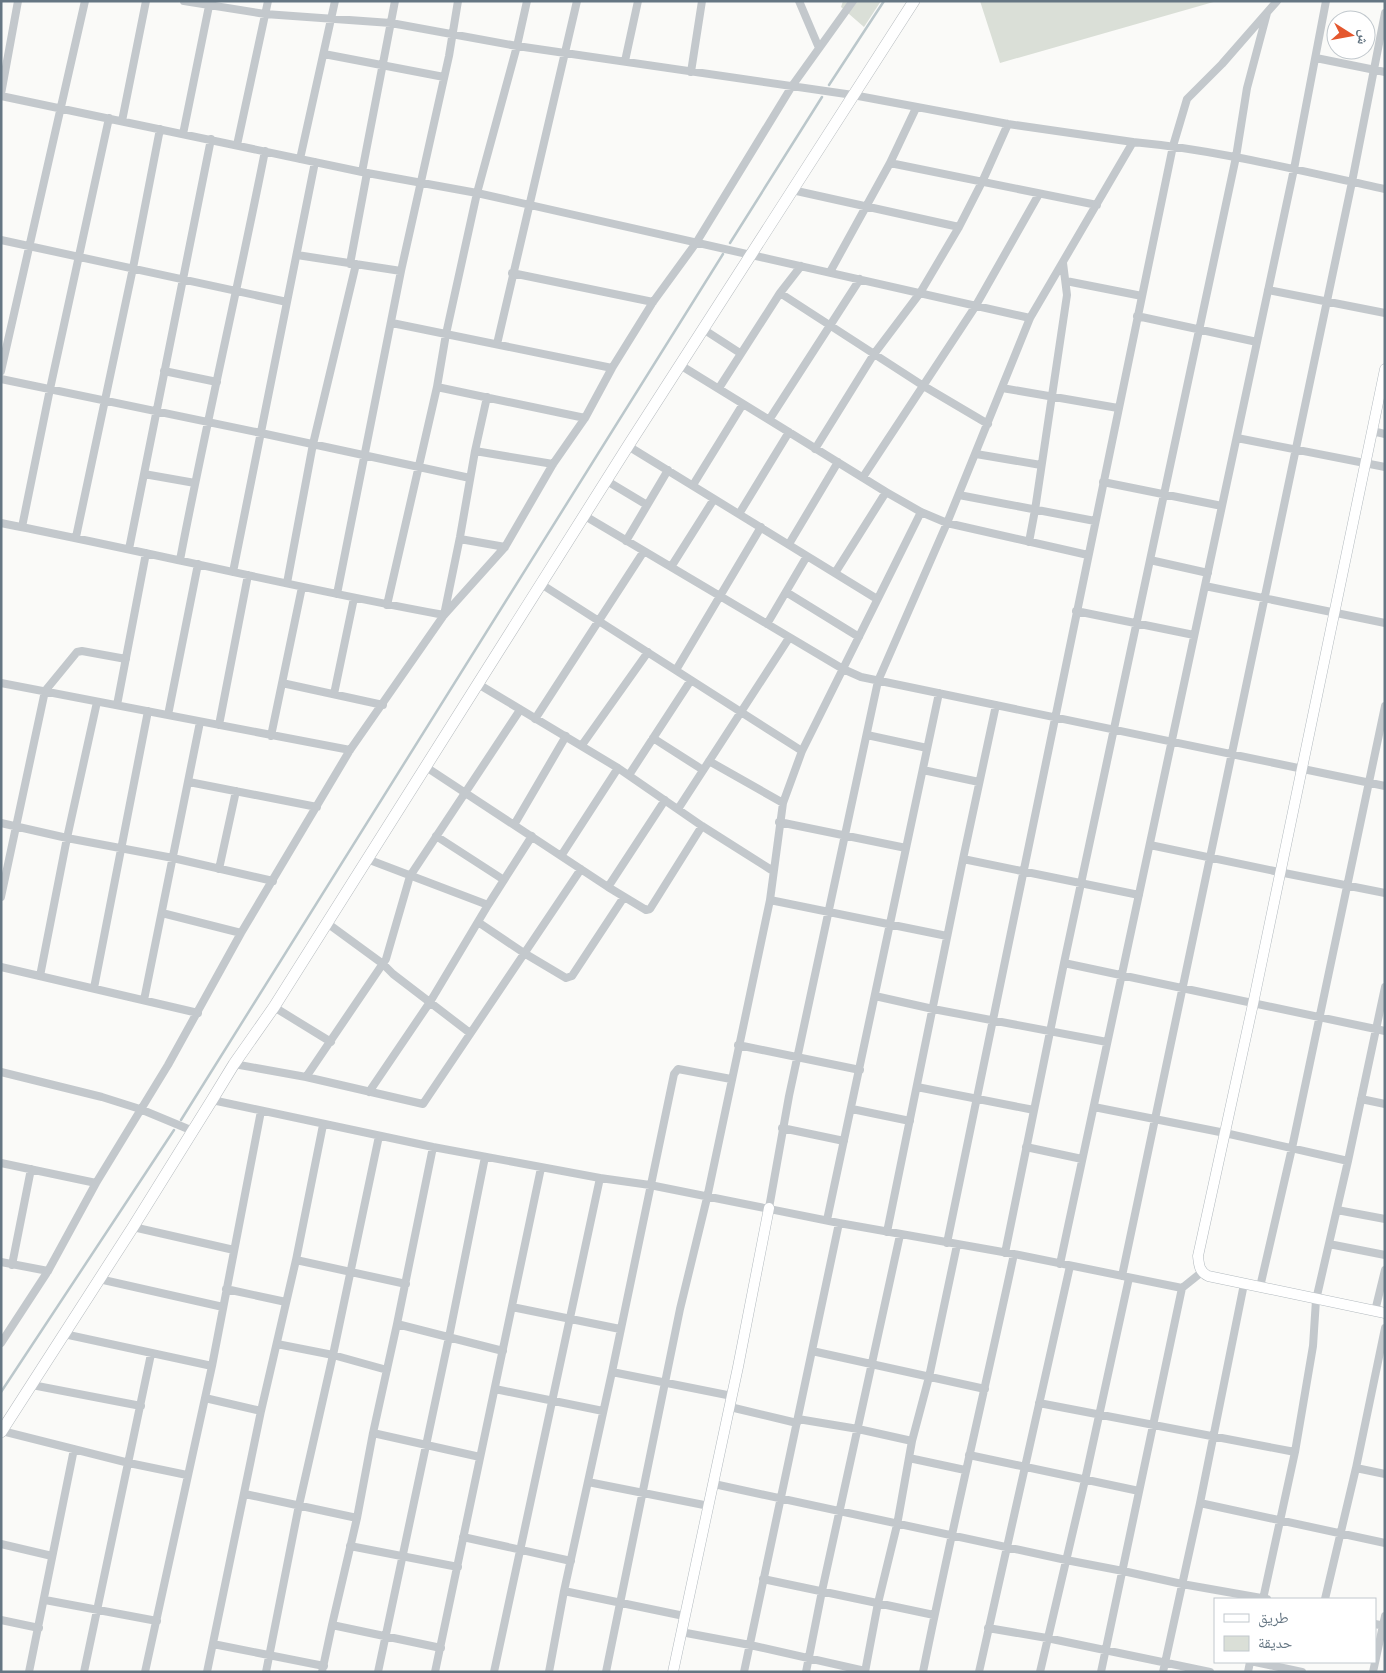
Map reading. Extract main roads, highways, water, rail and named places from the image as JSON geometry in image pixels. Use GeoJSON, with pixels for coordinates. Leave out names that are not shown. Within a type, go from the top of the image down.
{"type":"FeatureCollection","features":[{"type":"Feature","properties":{"kind":"main road"},"geometry":{"type":"LineString","coordinates":[[2,1432],[234,1064],[274,1007],[628,446],[914,1]]}},
{"type":"Feature","properties":{"kind":"waterway"},"geometry":{"type":"LineString","coordinates":[[829,85],[884,1]]}},
{"type":"Feature","properties":{"kind":"waterway"},"geometry":{"type":"LineString","coordinates":[[730,243],[822,97]]}},
{"type":"Feature","properties":{"kind":"waterway"},"geometry":{"type":"LineString","coordinates":[[181,1120],[723,254]]}},
{"type":"Feature","properties":{"kind":"waterway"},"geometry":{"type":"LineString","coordinates":[[1,1392],[174,1130]]}}]}
